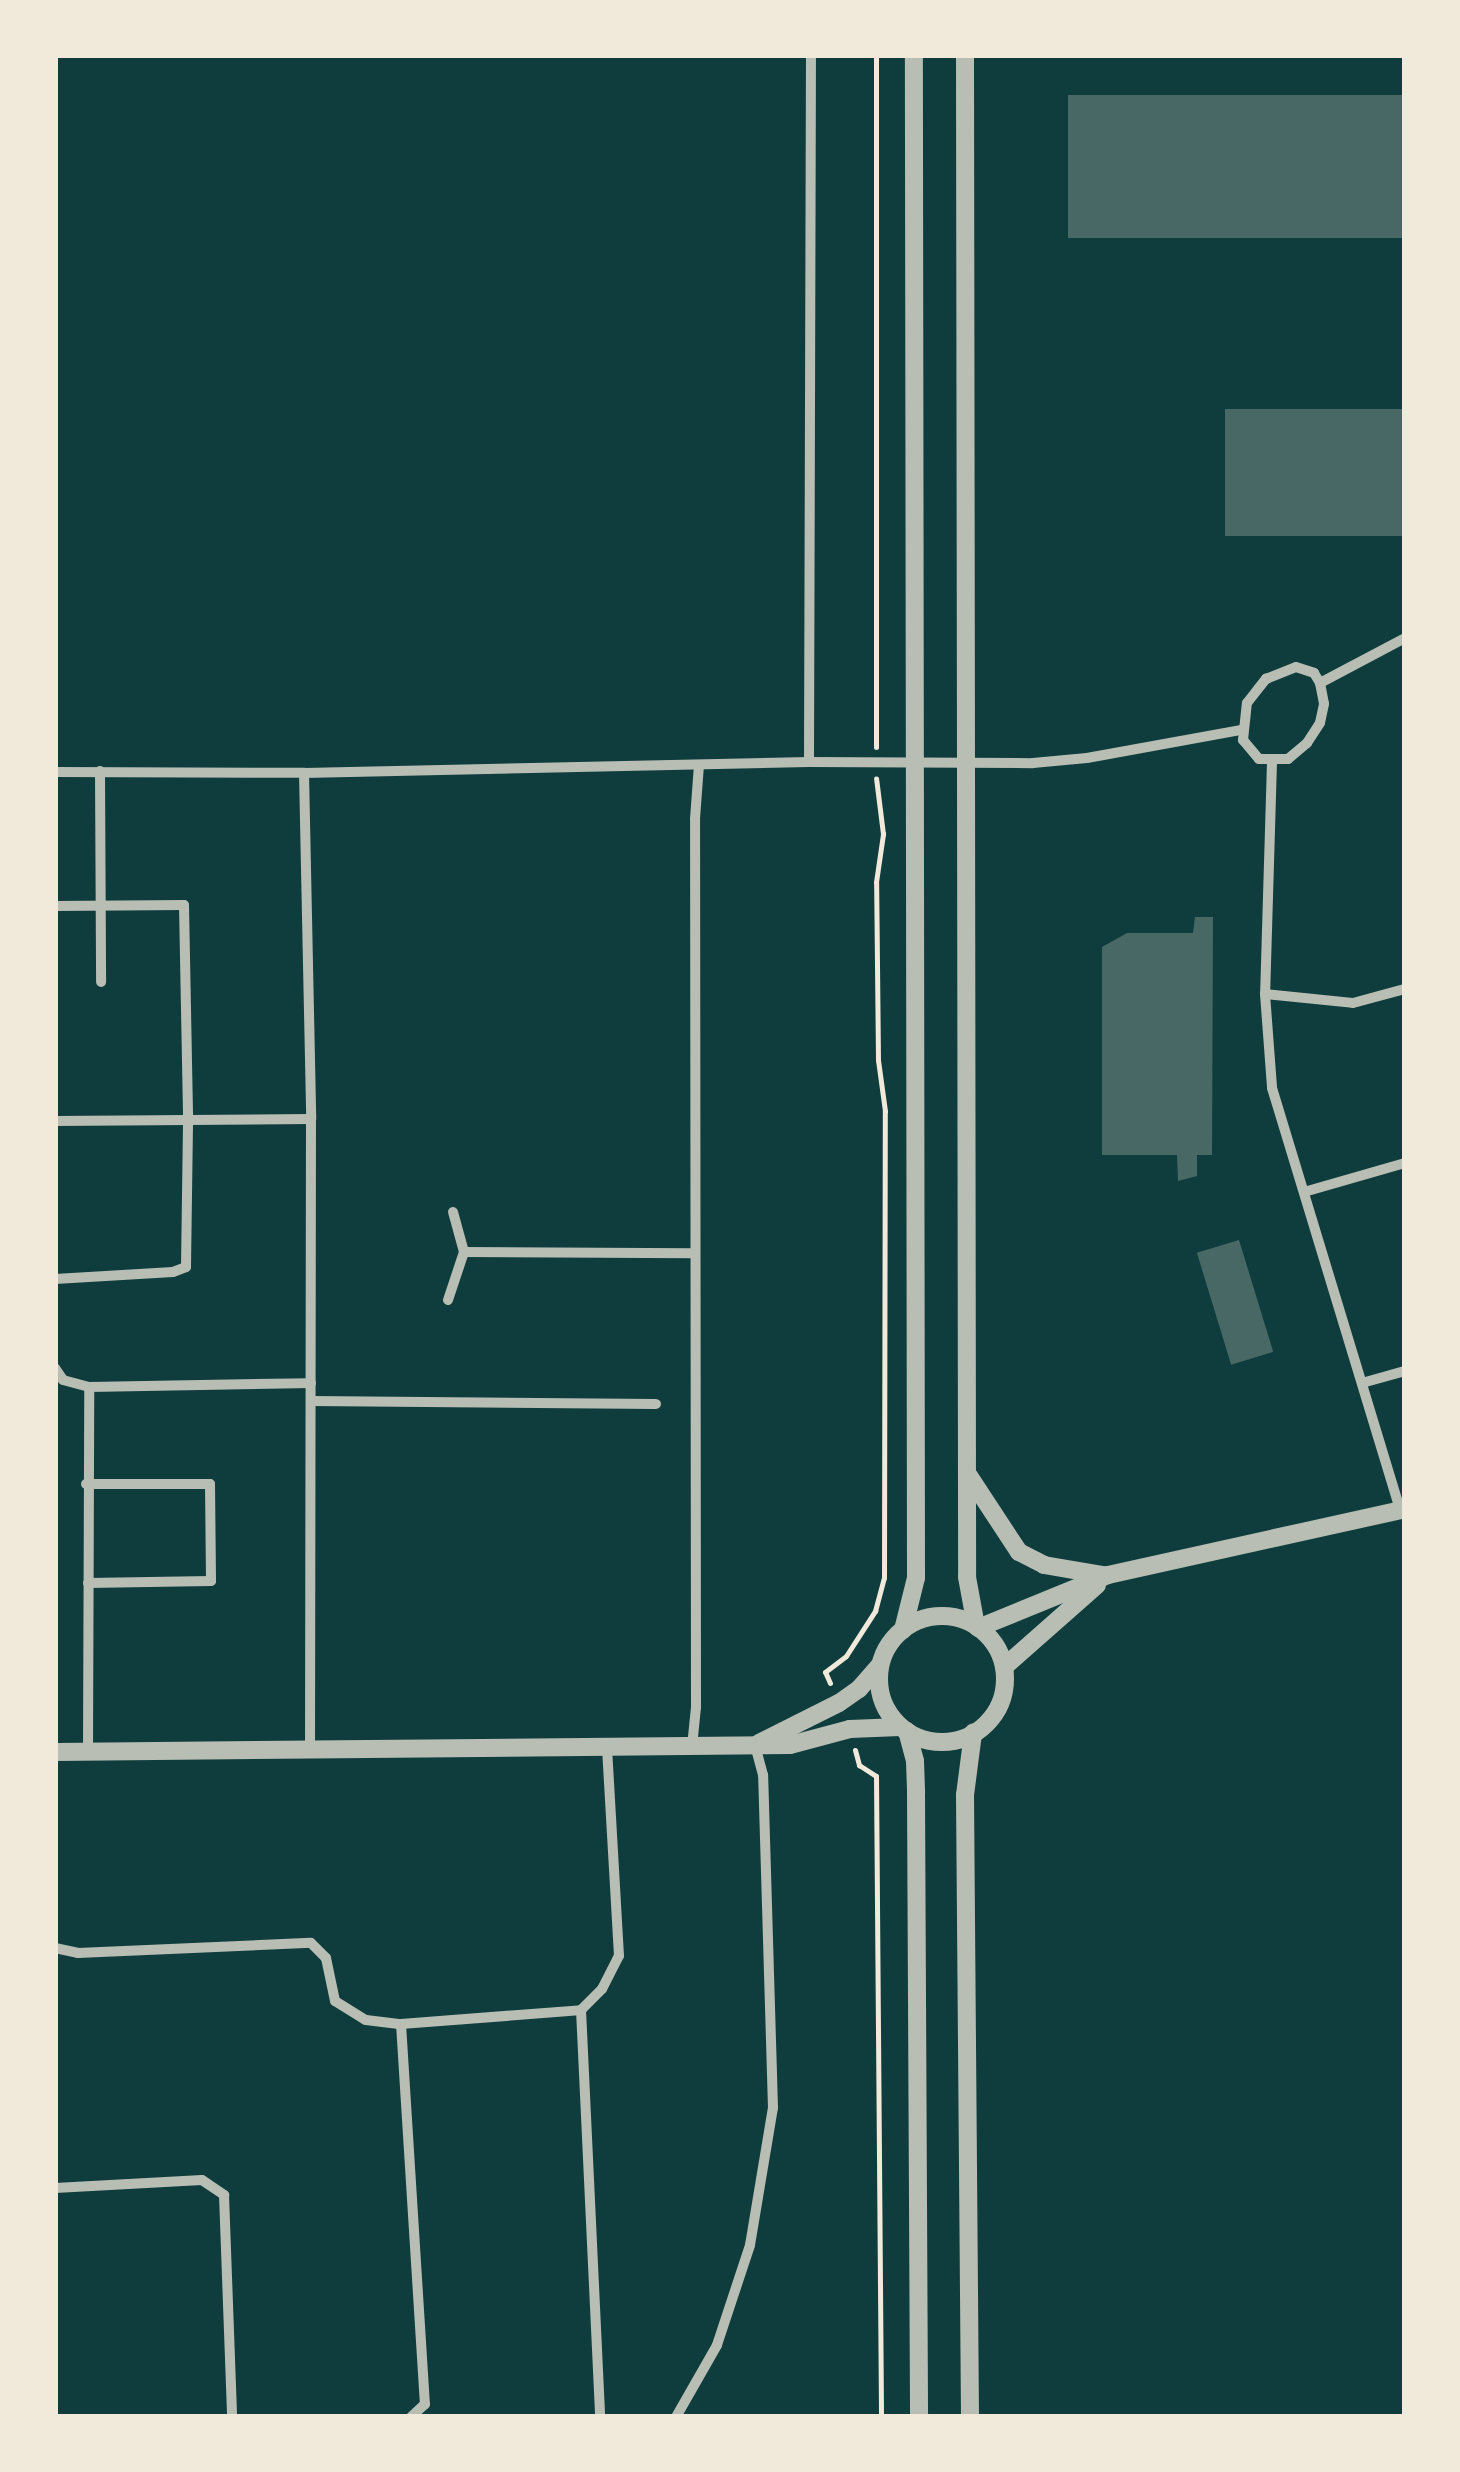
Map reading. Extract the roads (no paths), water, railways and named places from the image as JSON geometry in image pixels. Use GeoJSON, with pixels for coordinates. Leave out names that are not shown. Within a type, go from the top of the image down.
{"type":"FeatureCollection","features":[{"type":"Feature","properties":{"kind":"street"},"geometry":{"type":"LineString","coordinates":[[809,762],[811,55]]}},
{"type":"Feature","properties":{"kind":"street"},"geometry":{"type":"LineString","coordinates":[[755,1746],[859,1690],[903,1630],[916,1578],[914,55]]}},
{"type":"Feature","properties":{"kind":"street"},"geometry":{"type":"LineString","coordinates":[[964,55],[967,1577],[977,1627]]}},
{"type":"Feature","properties":{"kind":"street"},"geometry":{"type":"LineString","coordinates":[[1320,682],[1405,638]]}},
{"type":"Feature","properties":{"kind":"street"},"geometry":{"type":"LineString","coordinates":[[1305,668],[1320,682],[1324,704],[1315,733],[1299,752],[1272,762],[1250,752],[1241,730],[1250,698],[1277,671],[1305,668]]}},
{"type":"Feature","properties":{"kind":"street"},"geometry":{"type":"LineString","coordinates":[[55,772],[304,773],[1086,758],[1241,730]]}},
{"type":"Feature","properties":{"kind":"street"},"geometry":{"type":"LineString","coordinates":[[977,1627],[1108,1575],[1403,1510],[1272,1088],[1264,994],[1272,762]]}},
{"type":"Feature","properties":{"kind":"street"},"geometry":{"type":"LineString","coordinates":[[692,1746],[696,1706],[694,836],[699,765]]}},
{"type":"Feature","properties":{"kind":"street"},"geometry":{"type":"LineString","coordinates":[[100,771],[101,982]]}},
{"type":"Feature","properties":{"kind":"street"},"geometry":{"type":"LineString","coordinates":[[304,773],[311,1119],[310,1750]]}},
{"type":"Feature","properties":{"kind":"street"},"geometry":{"type":"LineString","coordinates":[[55,906],[184,905],[188,1120],[186,1267],[173,1272],[55,1279]]}},
{"type":"Feature","properties":{"kind":"street"},"geometry":{"type":"LineString","coordinates":[[1264,994],[1353,1003],[1405,988]]}},
{"type":"Feature","properties":{"kind":"street"},"geometry":{"type":"LineString","coordinates":[[55,1121],[311,1119]]}},
{"type":"Feature","properties":{"kind":"street"},"geometry":{"type":"LineString","coordinates":[[1304,1192],[1405,1163]]}},
{"type":"Feature","properties":{"kind":"street"},"geometry":{"type":"LineString","coordinates":[[448,1300],[464,1252],[452,1212]]}},
{"type":"Feature","properties":{"kind":"street"},"geometry":{"type":"LineString","coordinates":[[464,1252],[693,1252]]}},
{"type":"Feature","properties":{"kind":"street"},"geometry":{"type":"LineString","coordinates":[[55,1368],[63,1380],[89,1387],[310,1383]]}},
{"type":"Feature","properties":{"kind":"street"},"geometry":{"type":"LineString","coordinates":[[1362,1382],[1405,1371]]}},
{"type":"Feature","properties":{"kind":"street"},"geometry":{"type":"LineString","coordinates":[[88,1752],[89,1387]]}},
{"type":"Feature","properties":{"kind":"street"},"geometry":{"type":"LineString","coordinates":[[311,1401],[656,1404]]}},
{"type":"Feature","properties":{"kind":"street"},"geometry":{"type":"LineString","coordinates":[[968,1476],[1019,1552],[1044,1565],[1108,1575]]}},
{"type":"Feature","properties":{"kind":"street"},"geometry":{"type":"LineString","coordinates":[[86,1484],[210,1484],[211,1581],[88,1583]]}},
{"type":"Feature","properties":{"kind":"street"},"geometry":{"type":"LineString","coordinates":[[1004,1667],[1108,1575]]}},
{"type":"Feature","properties":{"kind":"street"},"geometry":{"type":"LineString","coordinates":[[55,1752],[755,1746],[790,1745],[850,1729],[904,1729],[944,1742],[973,1733],[996,1711],[1005,1682],[998,1651],[977,1627],[946,1616],[931,1617],[903,1630]]}},
{"type":"Feature","properties":{"kind":"street"},"geometry":{"type":"LineString","coordinates":[[880,1665],[880,1692],[904,1729],[916,1777],[918,2417]]}},
{"type":"Feature","properties":{"kind":"street"},"geometry":{"type":"LineString","coordinates":[[970,2417],[965,1795],[973,1733]]}},
{"type":"Feature","properties":{"kind":"street"},"geometry":{"type":"LineString","coordinates":[[676,2417],[717,2345],[750,2245],[772,2108],[763,1775],[755,1746]]}},
{"type":"Feature","properties":{"kind":"street"},"geometry":{"type":"LineString","coordinates":[[55,1948],[78,1953],[310,1944],[326,1958],[335,2001],[366,2020],[402,2024],[581,2010],[602,1989],[620,1956],[608,1747]]}},
{"type":"Feature","properties":{"kind":"street"},"geometry":{"type":"LineString","coordinates":[[581,2010],[600,2417]]}},
{"type":"Feature","properties":{"kind":"street"},"geometry":{"type":"LineString","coordinates":[[402,2024],[425,2404],[411,2417]]}},
{"type":"Feature","properties":{"kind":"street"},"geometry":{"type":"LineString","coordinates":[[55,2188],[202,2180],[224,2195],[232,2417]]}}]}
